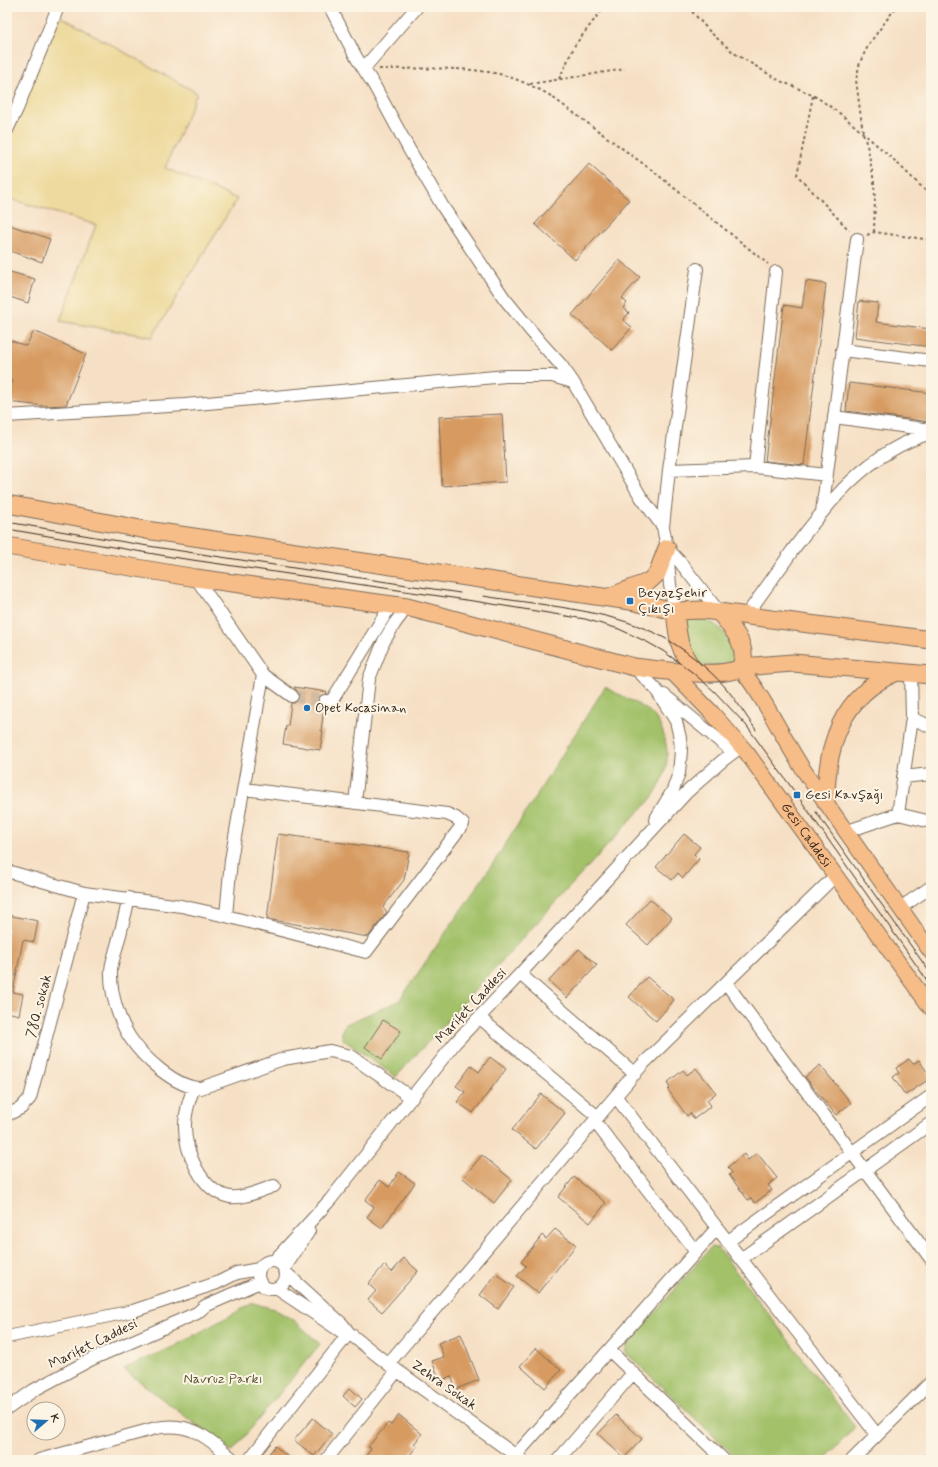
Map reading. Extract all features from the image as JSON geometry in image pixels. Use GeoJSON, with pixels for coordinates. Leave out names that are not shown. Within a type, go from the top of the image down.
{"type":"FeatureCollection","features":[{"type":"Feature","properties":{"kind":"highway"},"geometry":{"type":"LineString","coordinates":[[7,504],[146,530],[630,601],[675,611],[703,610],[931,640]]}},
{"type":"Feature","properties":{"kind":"highway"},"geometry":{"type":"LineString","coordinates":[[7,546],[196,578],[399,606],[634,667],[671,671],[722,673],[745,666],[793,663],[931,675]]}},
{"type":"Feature","properties":{"kind":"highway"},"geometry":{"type":"LineString","coordinates":[[607,598],[648,582],[656,574],[666,548]]}},
{"type":"Feature","properties":{"kind":"highway"},"geometry":{"type":"LineString","coordinates":[[675,611],[679,644],[687,662],[695,672]]}},
{"type":"Feature","properties":{"kind":"highway"},"geometry":{"type":"LineString","coordinates":[[719,612],[740,642],[745,666]]}},
{"type":"Feature","properties":{"kind":"highway"},"geometry":{"type":"LineString","coordinates":[[826,802],[826,786],[830,755],[834,740],[845,716],[867,689],[886,676],[904,672]]}},
{"type":"Feature","properties":{"kind":"main road"},"geometry":{"type":"LineString","coordinates":[[745,666],[752,682],[783,737],[845,832],[931,952]]}},
{"type":"Feature","properties":{"kind":"main road","name":"Gesi Caddesi"},"geometry":{"type":"LineString","coordinates":[[671,671],[712,713],[737,749],[836,875],[931,1008]]}},
{"type":"Feature","properties":{"kind":"street"},"geometry":{"type":"LineString","coordinates":[[330,7],[426,180],[504,298],[561,365],[573,382],[641,497],[663,527]]}},
{"type":"Feature","properties":{"kind":"street"},"geometry":{"type":"LineString","coordinates":[[364,68],[418,7]]}},
{"type":"Feature","properties":{"kind":"street"},"geometry":{"type":"LineString","coordinates":[[7,130],[17,109],[56,8]]}},
{"type":"Feature","properties":{"kind":"street"},"geometry":{"type":"LineString","coordinates":[[822,512],[857,238]]}},
{"type":"Feature","properties":{"kind":"street"},"geometry":{"type":"LineString","coordinates":[[675,611],[670,585],[663,527],[669,470],[697,269]]}},
{"type":"Feature","properties":{"kind":"street"},"geometry":{"type":"LineString","coordinates":[[755,467],[776,272]]}},
{"type":"Feature","properties":{"kind":"street"},"geometry":{"type":"LineString","coordinates":[[842,350],[931,361]]}},
{"type":"Feature","properties":{"kind":"street"},"geometry":{"type":"LineString","coordinates":[[7,416],[184,405],[506,376],[552,376],[573,382]]}},
{"type":"Feature","properties":{"kind":"street"},"geometry":{"type":"LineString","coordinates":[[834,418],[931,432]]}},
{"type":"Feature","properties":{"kind":"street"},"geometry":{"type":"LineString","coordinates":[[746,616],[822,512],[849,483],[876,459],[904,442],[931,432]]}},
{"type":"Feature","properties":{"kind":"street"},"geometry":{"type":"LineString","coordinates":[[669,470],[755,467],[827,474]]}},
{"type":"Feature","properties":{"kind":"street"},"geometry":{"type":"LineString","coordinates":[[666,548],[680,562],[719,612]]}},
{"type":"Feature","properties":{"kind":"street"},"geometry":{"type":"LineString","coordinates":[[196,578],[263,675],[292,696]]}},
{"type":"Feature","properties":{"kind":"street"},"geometry":{"type":"LineString","coordinates":[[325,701],[331,702],[399,606]]}},
{"type":"Feature","properties":{"kind":"street"},"geometry":{"type":"LineString","coordinates":[[355,803],[370,679],[384,641],[395,623],[399,606]]}},
{"type":"Feature","properties":{"kind":"street"},"geometry":{"type":"LineString","coordinates":[[634,667],[655,688],[737,749],[687,792],[644,840]]}},
{"type":"Feature","properties":{"kind":"street"},"geometry":{"type":"LineString","coordinates":[[898,814],[912,718],[904,672]]}},
{"type":"Feature","properties":{"kind":"street"},"geometry":{"type":"LineString","coordinates":[[226,916],[231,860],[263,675]]}},
{"type":"Feature","properties":{"kind":"street"},"geometry":{"type":"LineString","coordinates":[[644,840],[672,790],[680,764],[680,738],[676,721],[655,688]]}},
{"type":"Feature","properties":{"kind":"street"},"geometry":{"type":"LineString","coordinates":[[912,718],[931,727]]}},
{"type":"Feature","properties":{"kind":"street"},"geometry":{"type":"LineString","coordinates":[[903,777],[931,774]]}},
{"type":"Feature","properties":{"kind":"street"},"geometry":{"type":"LineString","coordinates":[[7,871],[84,893],[181,906],[366,952],[463,824],[456,818],[447,814],[244,789]]}},
{"type":"Feature","properties":{"kind":"street"},"geometry":{"type":"LineString","coordinates":[[845,832],[898,814],[931,822]]}},
{"type":"Feature","properties":{"kind":"street","name":"Marifet Caddesi"},"geometry":{"type":"LineString","coordinates":[[330,1200],[456,1043],[644,840]]}},
{"type":"Feature","properties":{"kind":"street"},"geometry":{"type":"LineString","coordinates":[[326,1460],[393,1368],[635,1074],[836,875]]}},
{"type":"Feature","properties":{"kind":"street"},"geometry":{"type":"LineString","coordinates":[[900,908],[931,887]]}},
{"type":"Feature","properties":{"kind":"street","name":"780. sokak"},"geometry":{"type":"LineString","coordinates":[[7,1115],[21,1108],[30,1098],[84,893]]}},
{"type":"Feature","properties":{"kind":"street"},"geometry":{"type":"LineString","coordinates":[[129,898],[113,958],[110,974],[112,988],[119,1014],[128,1036],[150,1060],[169,1076],[184,1085],[194,1088],[208,1086],[283,1059],[330,1051],[351,1056],[412,1098]]}},
{"type":"Feature","properties":{"kind":"street"},"geometry":{"type":"LineString","coordinates":[[520,974],[635,1074]]}},
{"type":"Feature","properties":{"kind":"street"},"geometry":{"type":"LineString","coordinates":[[726,983],[931,1259]]}},
{"type":"Feature","properties":{"kind":"street"},"geometry":{"type":"LineString","coordinates":[[480,1018],[597,1119],[696,1252]]}},
{"type":"Feature","properties":{"kind":"street"},"geometry":{"type":"LineString","coordinates":[[194,1088],[187,1112],[186,1134],[195,1164],[208,1185],[224,1196],[238,1197],[274,1186]]}},
{"type":"Feature","properties":{"kind":"street"},"geometry":{"type":"LineString","coordinates":[[728,1242],[931,1096]]}},
{"type":"Feature","properties":{"kind":"street"},"geometry":{"type":"LineString","coordinates":[[616,1097],[877,1435]]}},
{"type":"Feature","properties":{"kind":"street"},"geometry":{"type":"LineString","coordinates":[[740,1259],[931,1123]]}},
{"type":"Feature","properties":{"kind":"street"},"geometry":{"type":"LineString","coordinates":[[264,1281],[265,1263],[274,1261],[330,1200]]}},
{"type":"Feature","properties":{"kind":"street"},"geometry":{"type":"LineString","coordinates":[[7,1337],[133,1311],[217,1283],[237,1273],[264,1281],[284,1282],[285,1271],[330,1200]]}},
{"type":"Feature","properties":{"kind":"street"},"geometry":{"type":"LineString","coordinates":[[519,1458],[609,1350],[717,1228]]}},
{"type":"Feature","properties":{"kind":"street"},"geometry":{"type":"LineString","coordinates":[[274,1261],[278,1262],[285,1271],[343,1325],[349,1333]]}},
{"type":"Feature","properties":{"kind":"street"},"geometry":{"type":"LineString","coordinates":[[264,1281],[341,1332],[349,1333]]}},
{"type":"Feature","properties":{"kind":"street","name":"Marifet Caddesi"},"geometry":{"type":"LineString","coordinates":[[7,1409],[34,1390],[92,1359],[197,1313],[206,1312],[264,1281]]}},
{"type":"Feature","properties":{"kind":"street"},"geometry":{"type":"LineString","coordinates":[[249,1460],[349,1333]]}},
{"type":"Feature","properties":{"kind":"street","name":"Zehra Sokak"},"geometry":{"type":"LineString","coordinates":[[349,1333],[393,1368],[519,1458]]}},
{"type":"Feature","properties":{"kind":"street"},"geometry":{"type":"LineString","coordinates":[[609,1350],[724,1460]]}},
{"type":"Feature","properties":{"kind":"street"},"geometry":{"type":"LineString","coordinates":[[558,1460],[633,1374]]}},
{"type":"Feature","properties":{"kind":"street"},"geometry":{"type":"LineString","coordinates":[[852,1460],[931,1382]]}},
{"type":"Feature","properties":{"kind":"street"},"geometry":{"type":"LineString","coordinates":[[39,1460],[156,1428],[173,1426],[190,1428],[198,1432],[234,1460]]}},
{"type":"Feature","properties":{"kind":"path"},"geometry":{"type":"LineString","coordinates":[[559,80],[575,45],[604,7]]}},
{"type":"Feature","properties":{"kind":"path"},"geometry":{"type":"LineString","coordinates":[[688,7],[711,33],[734,53],[780,82],[813,96],[830,106],[893,159],[931,196]]}},
{"type":"Feature","properties":{"kind":"path"},"geometry":{"type":"LineString","coordinates":[[896,7],[869,44],[862,57],[856,80],[863,133],[868,149],[874,182],[874,232],[931,240]]}},
{"type":"Feature","properties":{"kind":"path"},"geometry":{"type":"LineString","coordinates":[[364,68],[473,70],[500,75],[529,84],[548,94],[653,171],[776,272]]}},
{"type":"Feature","properties":{"kind":"path"},"geometry":{"type":"LineString","coordinates":[[529,84],[625,69]]}},
{"type":"Feature","properties":{"kind":"path"},"geometry":{"type":"LineString","coordinates":[[813,96],[797,175],[857,238]]}},
{"type":"Feature","properties":{"kind":"green space"},"geometry":{"type":"Polygon","coordinates":[[[692,618],[710,622],[716,625],[724,633],[734,651],[733,662],[701,667],[692,663],[684,624],[692,618]]]}},
{"type":"Feature","properties":{"kind":"green space"},"geometry":{"type":"Polygon","coordinates":[[[605,687],[645,709],[652,714],[660,725],[666,744],[667,755],[664,776],[659,786],[654,795],[646,804],[396,1077],[345,1041],[342,1035],[343,1028],[346,1024],[399,1001],[498,856],[605,687]]]}},
{"type":"Feature","properties":{"kind":"green space"},"geometry":{"type":"Polygon","coordinates":[[[711,1247],[718,1248],[855,1427],[824,1460],[739,1460],[625,1352],[627,1345],[711,1247]]]}},
{"type":"Feature","properties":{"kind":"green space","name":"Navruz Parkı"},"geometry":{"type":"Polygon","coordinates":[[[253,1303],[274,1309],[295,1321],[320,1344],[232,1452],[123,1369],[173,1347],[253,1303]]]}},
{"type":"Feature","properties":{"kind":"sand"},"geometry":{"type":"Polygon","coordinates":[[[60,16],[197,93],[165,168],[237,199],[152,337],[60,321],[96,225],[7,198],[7,141],[60,16]]]}},
{"type":"Feature","properties":{"kind":"building"},"geometry":{"type":"Polygon","coordinates":[[[589,164],[629,200],[575,260],[535,224],[589,164]]]}},
{"type":"Feature","properties":{"kind":"building"},"geometry":{"type":"Polygon","coordinates":[[[7,224],[50,239],[42,262],[7,250],[7,224]]]}},
{"type":"Feature","properties":{"kind":"building"},"geometry":{"type":"Polygon","coordinates":[[[619,260],[640,277],[622,298],[627,303],[623,308],[629,313],[623,320],[632,327],[612,350],[572,315],[619,260]]]}},
{"type":"Feature","properties":{"kind":"building"},"geometry":{"type":"Polygon","coordinates":[[[7,271],[35,279],[28,303],[7,296],[7,271]]]}},
{"type":"Feature","properties":{"kind":"building"},"geometry":{"type":"Polygon","coordinates":[[[806,281],[826,284],[804,465],[765,461],[784,305],[802,308],[806,281]]]}},
{"type":"Feature","properties":{"kind":"building"},"geometry":{"type":"Polygon","coordinates":[[[859,301],[878,303],[876,322],[931,329],[931,347],[855,337],[859,301]]]}},
{"type":"Feature","properties":{"kind":"building"},"geometry":{"type":"Polygon","coordinates":[[[34,331],[86,354],[66,405],[44,406],[7,402],[7,393],[13,381],[7,378],[7,339],[26,346],[34,331]]]}},
{"type":"Feature","properties":{"kind":"building"},"geometry":{"type":"Polygon","coordinates":[[[849,383],[931,393],[931,422],[846,411],[849,383]]]}},
{"type":"Feature","properties":{"kind":"building"},"geometry":{"type":"Polygon","coordinates":[[[502,414],[506,482],[442,486],[439,417],[502,414]]]}},
{"type":"Feature","properties":{"kind":"building"},"geometry":{"type":"Polygon","coordinates":[[[294,687],[327,692],[326,694],[320,696],[318,700],[320,706],[324,708],[320,750],[283,744],[286,726],[288,726],[291,703],[295,703],[299,697],[299,693],[294,687]]]}},
{"type":"Feature","properties":{"kind":"building"},"geometry":{"type":"Polygon","coordinates":[[[278,834],[409,852],[404,880],[383,907],[387,912],[368,937],[267,919],[278,834]]]}},
{"type":"Feature","properties":{"kind":"building"},"geometry":{"type":"Polygon","coordinates":[[[684,834],[700,847],[694,854],[699,859],[683,878],[678,873],[672,880],[656,867],[684,834]]]}},
{"type":"Feature","properties":{"kind":"building"},"geometry":{"type":"Polygon","coordinates":[[[650,899],[672,918],[648,945],[626,925],[650,899]]]}},
{"type":"Feature","properties":{"kind":"building"},"geometry":{"type":"Polygon","coordinates":[[[7,915],[38,921],[34,942],[23,940],[13,992],[23,994],[19,1015],[7,1012],[7,915]]]}},
{"type":"Feature","properties":{"kind":"building"},"geometry":{"type":"Polygon","coordinates":[[[579,949],[597,965],[567,998],[549,981],[579,949]]]}},
{"type":"Feature","properties":{"kind":"building"},"geometry":{"type":"Polygon","coordinates":[[[647,977],[674,1000],[656,1021],[629,997],[647,977]]]}},
{"type":"Feature","properties":{"kind":"building"},"geometry":{"type":"Polygon","coordinates":[[[383,1020],[401,1031],[382,1059],[365,1047],[383,1020]]]}},
{"type":"Feature","properties":{"kind":"building"},"geometry":{"type":"Polygon","coordinates":[[[490,1057],[506,1069],[473,1113],[457,1102],[465,1092],[456,1086],[471,1066],[479,1072],[490,1057]]]}},
{"type":"Feature","properties":{"kind":"building"},"geometry":{"type":"Polygon","coordinates":[[[909,1059],[913,1064],[919,1060],[931,1078],[905,1095],[893,1077],[899,1073],[896,1068],[909,1059]]]}},
{"type":"Feature","properties":{"kind":"building"},"geometry":{"type":"Polygon","coordinates":[[[820,1065],[851,1103],[836,1115],[805,1077],[820,1065]]]}},
{"type":"Feature","properties":{"kind":"building"},"geometry":{"type":"Polygon","coordinates":[[[696,1068],[716,1093],[707,1100],[711,1106],[694,1119],[690,1113],[687,1116],[668,1090],[670,1088],[667,1083],[683,1070],[687,1075],[696,1068]]]}},
{"type":"Feature","properties":{"kind":"building"},"geometry":{"type":"Polygon","coordinates":[[[541,1094],[565,1113],[536,1149],[512,1130],[541,1094]]]}},
{"type":"Feature","properties":{"kind":"building"},"geometry":{"type":"Polygon","coordinates":[[[757,1153],[777,1178],[768,1185],[772,1190],[755,1203],[751,1198],[748,1200],[729,1175],[732,1173],[728,1167],[744,1154],[748,1160],[757,1153]]]}},
{"type":"Feature","properties":{"kind":"building"},"geometry":{"type":"Polygon","coordinates":[[[482,1155],[512,1180],[494,1203],[463,1178],[482,1155]]]}},
{"type":"Feature","properties":{"kind":"building"},"geometry":{"type":"Polygon","coordinates":[[[399,1172],[415,1183],[382,1228],[367,1217],[374,1207],[365,1200],[380,1180],[389,1187],[399,1172]]]}},
{"type":"Feature","properties":{"kind":"building"},"geometry":{"type":"Polygon","coordinates":[[[574,1177],[606,1203],[590,1223],[558,1197],[574,1177]]]}},
{"type":"Feature","properties":{"kind":"building"},"geometry":{"type":"Polygon","coordinates":[[[555,1229],[576,1245],[538,1293],[517,1276],[526,1266],[521,1262],[542,1235],[546,1239],[555,1229]]]}},
{"type":"Feature","properties":{"kind":"building"},"geometry":{"type":"Polygon","coordinates":[[[404,1258],[418,1271],[382,1312],[368,1300],[376,1291],[368,1284],[384,1265],[392,1272],[404,1258]]]}},
{"type":"Feature","properties":{"kind":"building"},"geometry":{"type":"Polygon","coordinates":[[[496,1274],[514,1287],[498,1309],[480,1295],[496,1274]]]}},
{"type":"Feature","properties":{"kind":"building"},"geometry":{"type":"Polygon","coordinates":[[[461,1334],[479,1380],[456,1389],[451,1376],[440,1381],[432,1361],[444,1357],[438,1343],[461,1334]]]}},
{"type":"Feature","properties":{"kind":"building"},"geometry":{"type":"Polygon","coordinates":[[[536,1348],[561,1370],[545,1388],[520,1366],[536,1348]]]}},
{"type":"Feature","properties":{"kind":"building"},"geometry":{"type":"Polygon","coordinates":[[[350,1388],[362,1399],[355,1407],[343,1396],[350,1388]]]}},
{"type":"Feature","properties":{"kind":"building"},"geometry":{"type":"Polygon","coordinates":[[[399,1415],[422,1434],[414,1444],[417,1446],[406,1460],[363,1460],[371,1449],[368,1447],[388,1423],[391,1425],[399,1415]]]}},
{"type":"Feature","properties":{"kind":"building"},"geometry":{"type":"Polygon","coordinates":[[[616,1415],[642,1439],[624,1458],[598,1434],[616,1415]]]}},
{"type":"Feature","properties":{"kind":"building"},"geometry":{"type":"Polygon","coordinates":[[[313,1418],[332,1434],[314,1456],[294,1440],[313,1418]]]}},
{"type":"Feature","properties":{"kind":"building"},"geometry":{"type":"Polygon","coordinates":[[[275,1446],[292,1460],[264,1460],[275,1446]]]}},
{"type":"Feature","properties":{"kind":"tunnel"},"geometry":{"type":"LineString","coordinates":[[292,696],[325,701]]}},
{"type":"Feature","properties":{"kind":"tram line"},"geometry":{"type":"LineString","coordinates":[[7,522],[148,546],[460,593]]}},
{"type":"Feature","properties":{"kind":"tram line"},"geometry":{"type":"LineString","coordinates":[[7,529],[172,557],[480,602],[585,619],[619,629],[647,642],[663,651],[692,672],[714,691],[746,725],[931,986]]}},
{"type":"Feature","properties":{"kind":"tram line"},"geometry":{"type":"LineString","coordinates":[[483,596],[594,613],[616,619],[657,634],[685,651],[711,673],[738,703],[756,730]]}},
{"type":"Feature","properties":{"kind":"tram line"},"geometry":{"type":"LineString","coordinates":[[816,812],[931,974]]}},
{"type":"Feature","properties":{"kind":"place","name":"Beyazşehir Çıkışı"},"geometry":{"type":"Point","coordinates":[630,601]}},
{"type":"Feature","properties":{"kind":"place","name":"Opet Kocasinan"},"geometry":{"type":"Point","coordinates":[307,708]}},
{"type":"Feature","properties":{"kind":"place","name":"Gesi Kavşağı"},"geometry":{"type":"Point","coordinates":[797,795]}}]}
